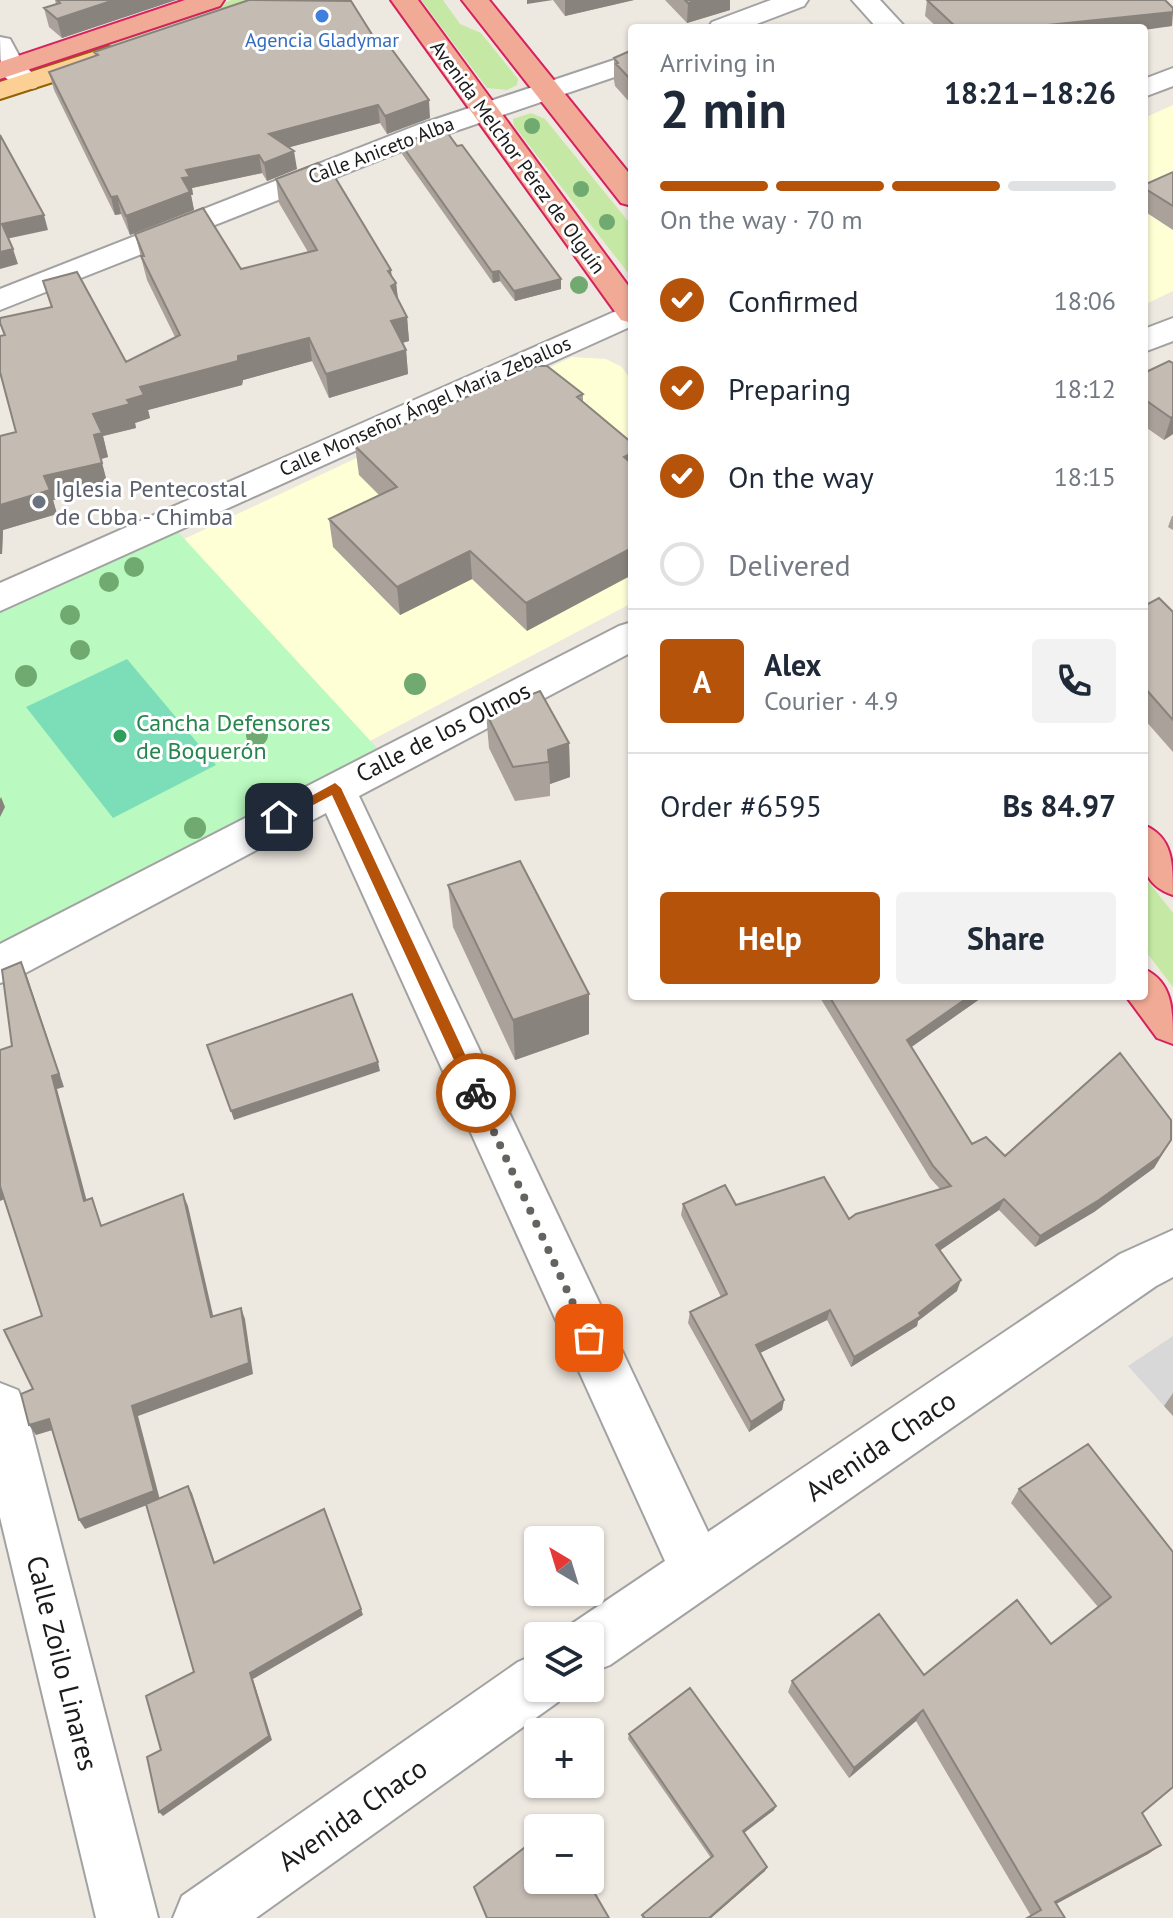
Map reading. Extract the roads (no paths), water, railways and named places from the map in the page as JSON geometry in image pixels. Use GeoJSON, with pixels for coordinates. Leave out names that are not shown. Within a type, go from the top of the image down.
{"type":"FeatureCollection","features":[{"type":"Feature","properties":{"kind":"highway"},"geometry":{"type":"LineString","coordinates":[[7,71],[211,0]]}},
{"type":"Feature","properties":{"kind":"highway","name":"Avenida Melchor Pérez de Olguín"},"geometry":{"type":"LineString","coordinates":[[404,0],[628,308]]}},
{"type":"Feature","properties":{"kind":"highway"},"geometry":{"type":"LineString","coordinates":[[475,0],[628,192]]}},
{"type":"Feature","properties":{"kind":"highway"},"geometry":{"type":"LineString","coordinates":[[1148,846],[1173,878]]}},
{"type":"Feature","properties":{"kind":"highway"},"geometry":{"type":"LineString","coordinates":[[1148,992],[1173,1025]]}},
{"type":"Feature","properties":{"kind":"main road"},"geometry":{"type":"LineString","coordinates":[[7,71],[241,10]]}},
{"type":"Feature","properties":{"kind":"street"},"geometry":{"type":"LineString","coordinates":[[732,24],[795,0]]}},
{"type":"Feature","properties":{"kind":"street"},"geometry":{"type":"LineString","coordinates":[[865,0],[888,24]]}},
{"type":"Feature","properties":{"kind":"street","name":"Calle Aniceto Alba"},"geometry":{"type":"LineString","coordinates":[[0,300],[425,132],[628,63]]}},
{"type":"Feature","properties":{"kind":"street"},"geometry":{"type":"LineString","coordinates":[[1148,87],[1173,76]]}},
{"type":"Feature","properties":{"kind":"street","name":"Calle Monseñor Ángel María Zeballos"},"geometry":{"type":"LineString","coordinates":[[0,598],[628,316]]}},
{"type":"Feature","properties":{"kind":"street"},"geometry":{"type":"LineString","coordinates":[[1148,340],[1173,328]]}},
{"type":"Feature","properties":{"kind":"street","name":"Calle de los Olmos"},"geometry":{"type":"LineString","coordinates":[[0,965],[628,637]]}},
{"type":"Feature","properties":{"kind":"street"},"geometry":{"type":"LineString","coordinates":[[335,788],[697,1569]]}},
{"type":"Feature","properties":{"kind":"street","name":"Avenida Chaco"},"geometry":{"type":"LineString","coordinates":[[604,1635],[1138,1270],[1173,1252]]}},
{"type":"Feature","properties":{"kind":"street","name":"Calle Zoilo Linares"},"geometry":{"type":"LineString","coordinates":[[0,1408],[127,1918]]}},
{"type":"Feature","properties":{"kind":"street","name":"Avenida Chaco"},"geometry":{"type":"LineString","coordinates":[[204,1918],[524,1692]]}},
{"type":"Feature","properties":{"kind":"place","name":"Agencia Gladymar"},"geometry":{"type":"Point","coordinates":[322,16]}},
{"type":"Feature","properties":{"kind":"place","name":"Iglesia Pentecostal de Cbba - Chimba"},"geometry":{"type":"Point","coordinates":[39,502]}},
{"type":"Feature","properties":{"kind":"place","name":"Cancha Defensores de Boquerón"},"geometry":{"type":"Point","coordinates":[120,736]}}]}
